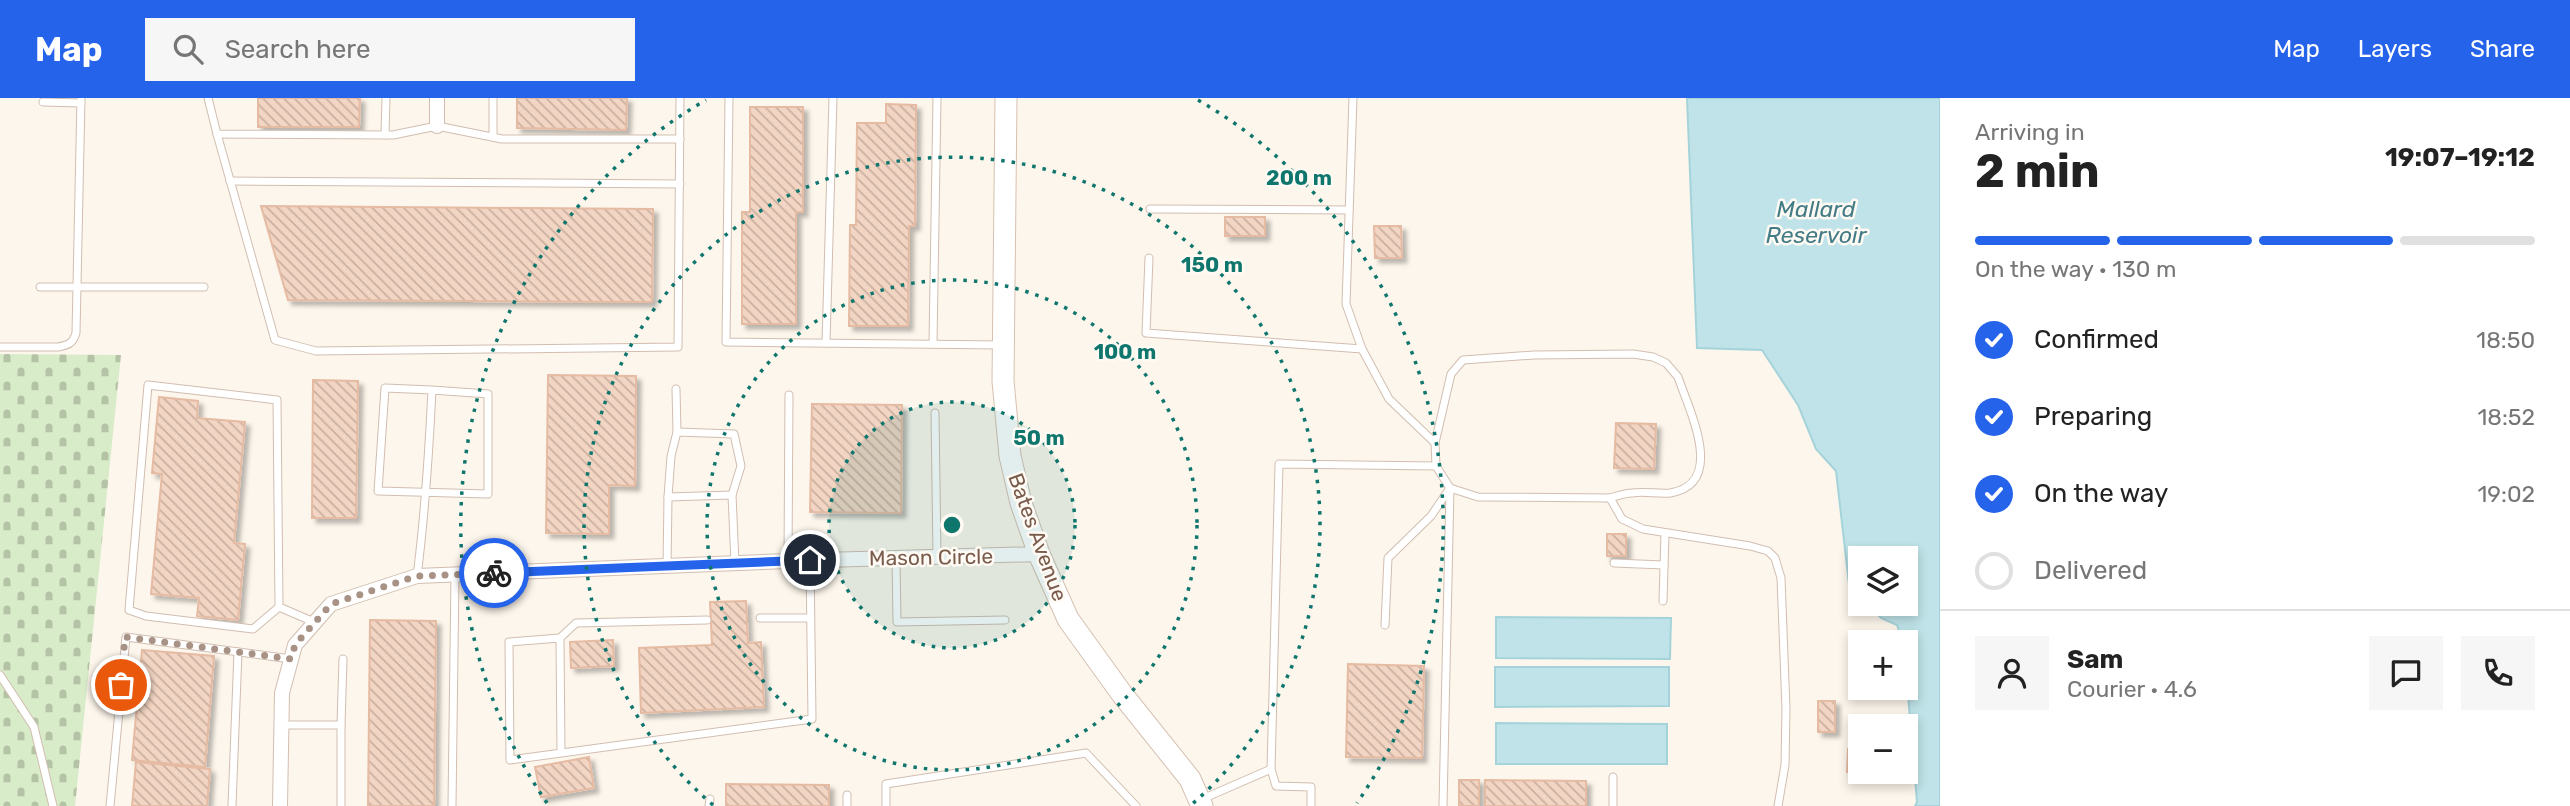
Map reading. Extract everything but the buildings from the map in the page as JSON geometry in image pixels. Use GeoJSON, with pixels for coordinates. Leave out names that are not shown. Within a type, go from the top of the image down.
{"type":"FeatureCollection","features":[{"type":"Feature","properties":{"kind":"street"},"geometry":{"type":"LineString","coordinates":[[437,98],[437,126]]}},
{"type":"Feature","properties":{"kind":"street","name":"Bates Avenue"},"geometry":{"type":"LineString","coordinates":[[1006,98],[1003,381],[1010,456],[1021,503],[1039,554],[1068,619],[1115,685],[1190,779],[1201,803]]}},
{"type":"Feature","properties":{"kind":"street","name":"Mason Circle"},"geometry":{"type":"LineString","coordinates":[[280,806],[282,693],[295,645],[331,604],[417,576],[1039,554]]}},
{"type":"Feature","properties":{"kind":"lane"},"geometry":{"type":"LineString","coordinates":[[208,98],[275,340],[316,351],[678,347],[680,98]]}},
{"type":"Feature","properties":{"kind":"lane"},"geometry":{"type":"LineString","coordinates":[[385,135],[386,98]]}},
{"type":"Feature","properties":{"kind":"lane"},"geometry":{"type":"LineString","coordinates":[[493,98],[493,137]]}},
{"type":"Feature","properties":{"kind":"lane"},"geometry":{"type":"LineString","coordinates":[[729,98],[726,342],[1003,345]]}},
{"type":"Feature","properties":{"kind":"lane"},"geometry":{"type":"LineString","coordinates":[[826,343],[832,98]]}},
{"type":"Feature","properties":{"kind":"lane"},"geometry":{"type":"LineString","coordinates":[[933,344],[937,98]]}},
{"type":"Feature","properties":{"kind":"lane"},"geometry":{"type":"LineString","coordinates":[[1353,98],[1346,303],[1362,349],[1389,399],[1435,443]]}},
{"type":"Feature","properties":{"kind":"lane"},"geometry":{"type":"LineString","coordinates":[[0,346],[67,346],[74,341],[76,333],[81,101],[43,102]]}},
{"type":"Feature","properties":{"kind":"lane"},"geometry":{"type":"LineString","coordinates":[[217,134],[385,135],[437,126],[502,139],[680,139]]}},
{"type":"Feature","properties":{"kind":"lane"},"geometry":{"type":"LineString","coordinates":[[230,181],[680,184]]}},
{"type":"Feature","properties":{"kind":"lane"},"geometry":{"type":"LineString","coordinates":[[1150,209],[1349,210]]}},
{"type":"Feature","properties":{"kind":"lane"},"geometry":{"type":"LineString","coordinates":[[1149,258],[1146,333],[1362,349]]}},
{"type":"Feature","properties":{"kind":"lane"},"geometry":{"type":"LineString","coordinates":[[40,287],[204,288]]}},
{"type":"Feature","properties":{"kind":"lane"},"geometry":{"type":"LineString","coordinates":[[1443,806],[1450,488],[1436,466],[1435,443],[1451,374],[1463,360],[1534,355],[1633,354],[1653,357],[1673,368],[1678,377],[1701,449],[1702,465],[1696,478],[1687,488],[1670,493],[1630,493],[1611,498],[1478,497],[1450,488]]}},
{"type":"Feature","properties":{"kind":"lane"},"geometry":{"type":"LineString","coordinates":[[148,385],[277,401],[279,607],[253,629],[146,616],[129,610],[148,385]]}},
{"type":"Feature","properties":{"kind":"lane"},"geometry":{"type":"LineString","coordinates":[[385,388],[488,394],[488,494],[426,492],[378,491],[385,388]]}},
{"type":"Feature","properties":{"kind":"lane"},"geometry":{"type":"LineString","coordinates":[[667,566],[671,456],[677,432],[676,388]]}},
{"type":"Feature","properties":{"kind":"lane"},"geometry":{"type":"LineString","coordinates":[[417,576],[426,492],[432,390]]}},
{"type":"Feature","properties":{"kind":"lane"},"geometry":{"type":"LineString","coordinates":[[788,561],[789,396]]}},
{"type":"Feature","properties":{"kind":"lane"},"geometry":{"type":"LineString","coordinates":[[935,413],[937,556]]}},
{"type":"Feature","properties":{"kind":"lane"},"geometry":{"type":"LineString","coordinates":[[677,432],[734,434],[741,466],[732,495],[735,563]]}},
{"type":"Feature","properties":{"kind":"lane"},"geometry":{"type":"LineString","coordinates":[[1311,806],[1311,787],[1276,786],[1271,769],[1279,464],[1436,466]]}},
{"type":"Feature","properties":{"kind":"lane"},"geometry":{"type":"LineString","coordinates":[[1385,625],[1388,558],[1431,516],[1450,488]]}},
{"type":"Feature","properties":{"kind":"lane"},"geometry":{"type":"LineString","coordinates":[[668,497],[732,495]]}},
{"type":"Feature","properties":{"kind":"lane"},"geometry":{"type":"LineString","coordinates":[[1611,498],[1622,519],[1643,529],[1760,547],[1775,558],[1781,578],[1786,709],[1785,765],[1778,806]]}},
{"type":"Feature","properties":{"kind":"lane"},"geometry":{"type":"LineString","coordinates":[[1663,601],[1665,533]]}},
{"type":"Feature","properties":{"kind":"lane"},"geometry":{"type":"LineString","coordinates":[[896,557],[897,622],[1005,620]]}},
{"type":"Feature","properties":{"kind":"lane"},"geometry":{"type":"LineString","coordinates":[[707,620],[576,623],[560,638],[509,642],[510,760],[812,719],[810,560]]}},
{"type":"Feature","properties":{"kind":"lane"},"geometry":{"type":"LineString","coordinates":[[1614,564],[1664,565]]}},
{"type":"Feature","properties":{"kind":"lane"},"geometry":{"type":"LineString","coordinates":[[452,806],[455,575]]}},
{"type":"Feature","properties":{"kind":"lane"},"geometry":{"type":"LineString","coordinates":[[279,607],[315,623]]}},
{"type":"Feature","properties":{"kind":"lane"},"geometry":{"type":"LineString","coordinates":[[760,618],[810,618]]}},
{"type":"Feature","properties":{"kind":"lane"},"geometry":{"type":"LineString","coordinates":[[110,806],[125,637],[291,659]]}},
{"type":"Feature","properties":{"kind":"lane"},"geometry":{"type":"LineString","coordinates":[[560,638],[561,753]]}},
{"type":"Feature","properties":{"kind":"lane"},"geometry":{"type":"LineString","coordinates":[[232,806],[238,652]]}},
{"type":"Feature","properties":{"kind":"lane"},"geometry":{"type":"LineString","coordinates":[[341,806],[343,659]]}},
{"type":"Feature","properties":{"kind":"lane"},"geometry":{"type":"LineString","coordinates":[[0,675],[34,727],[53,806]]}},
{"type":"Feature","properties":{"kind":"lane"},"geometry":{"type":"LineString","coordinates":[[282,725],[341,725]]}},
{"type":"Feature","properties":{"kind":"lane"},"geometry":{"type":"LineString","coordinates":[[886,806],[886,784],[1086,753],[1136,806]]}},
{"type":"Feature","properties":{"kind":"lane"},"geometry":{"type":"LineString","coordinates":[[1201,803],[1271,769]]}},
{"type":"Feature","properties":{"kind":"lane"},"geometry":{"type":"LineString","coordinates":[[1613,777],[1613,806]]}},
{"type":"Feature","properties":{"kind":"lane"},"geometry":{"type":"LineString","coordinates":[[847,795],[847,806]]}},
{"type":"Feature","properties":{"kind":"green space"},"geometry":{"type":"Polygon","coordinates":[[[0,354],[121,355],[75,806],[0,806],[0,354]]]}},
{"type":"Feature","properties":{"kind":"water","name":"Mallard Reservoir"},"geometry":{"type":"Polygon","coordinates":[[[1687,98],[1940,98],[1940,806],[1915,806],[1915,784],[1918,784],[1918,714],[1910,714],[1908,700],[1918,700],[1918,630],[1899,630],[1897,625],[1879,616],[1918,616],[1918,546],[1848,546],[1848,575],[1836,471],[1816,449],[1798,405],[1762,350],[1697,348],[1687,98]]]}},
{"type":"Feature","properties":{"kind":"water"},"geometry":{"type":"Polygon","coordinates":[[[1496,617],[1671,618],[1670,659],[1496,658],[1496,617]]]}},
{"type":"Feature","properties":{"kind":"water"},"geometry":{"type":"Polygon","coordinates":[[[1495,667],[1669,667],[1669,706],[1495,707],[1495,667]]]}},
{"type":"Feature","properties":{"kind":"water"},"geometry":{"type":"Polygon","coordinates":[[[1496,723],[1667,724],[1667,764],[1496,764],[1496,723]]]}},
{"type":"Feature","properties":{"kind":"way so far"},"geometry":{"type":"LineString","coordinates":[[121,685],[125,637],[291,659],[295,645],[331,604],[417,576],[494,573]]}},
{"type":"Feature","properties":{"kind":"route"},"geometry":{"type":"LineString","coordinates":[[494,573],[810,560]]}}]}
